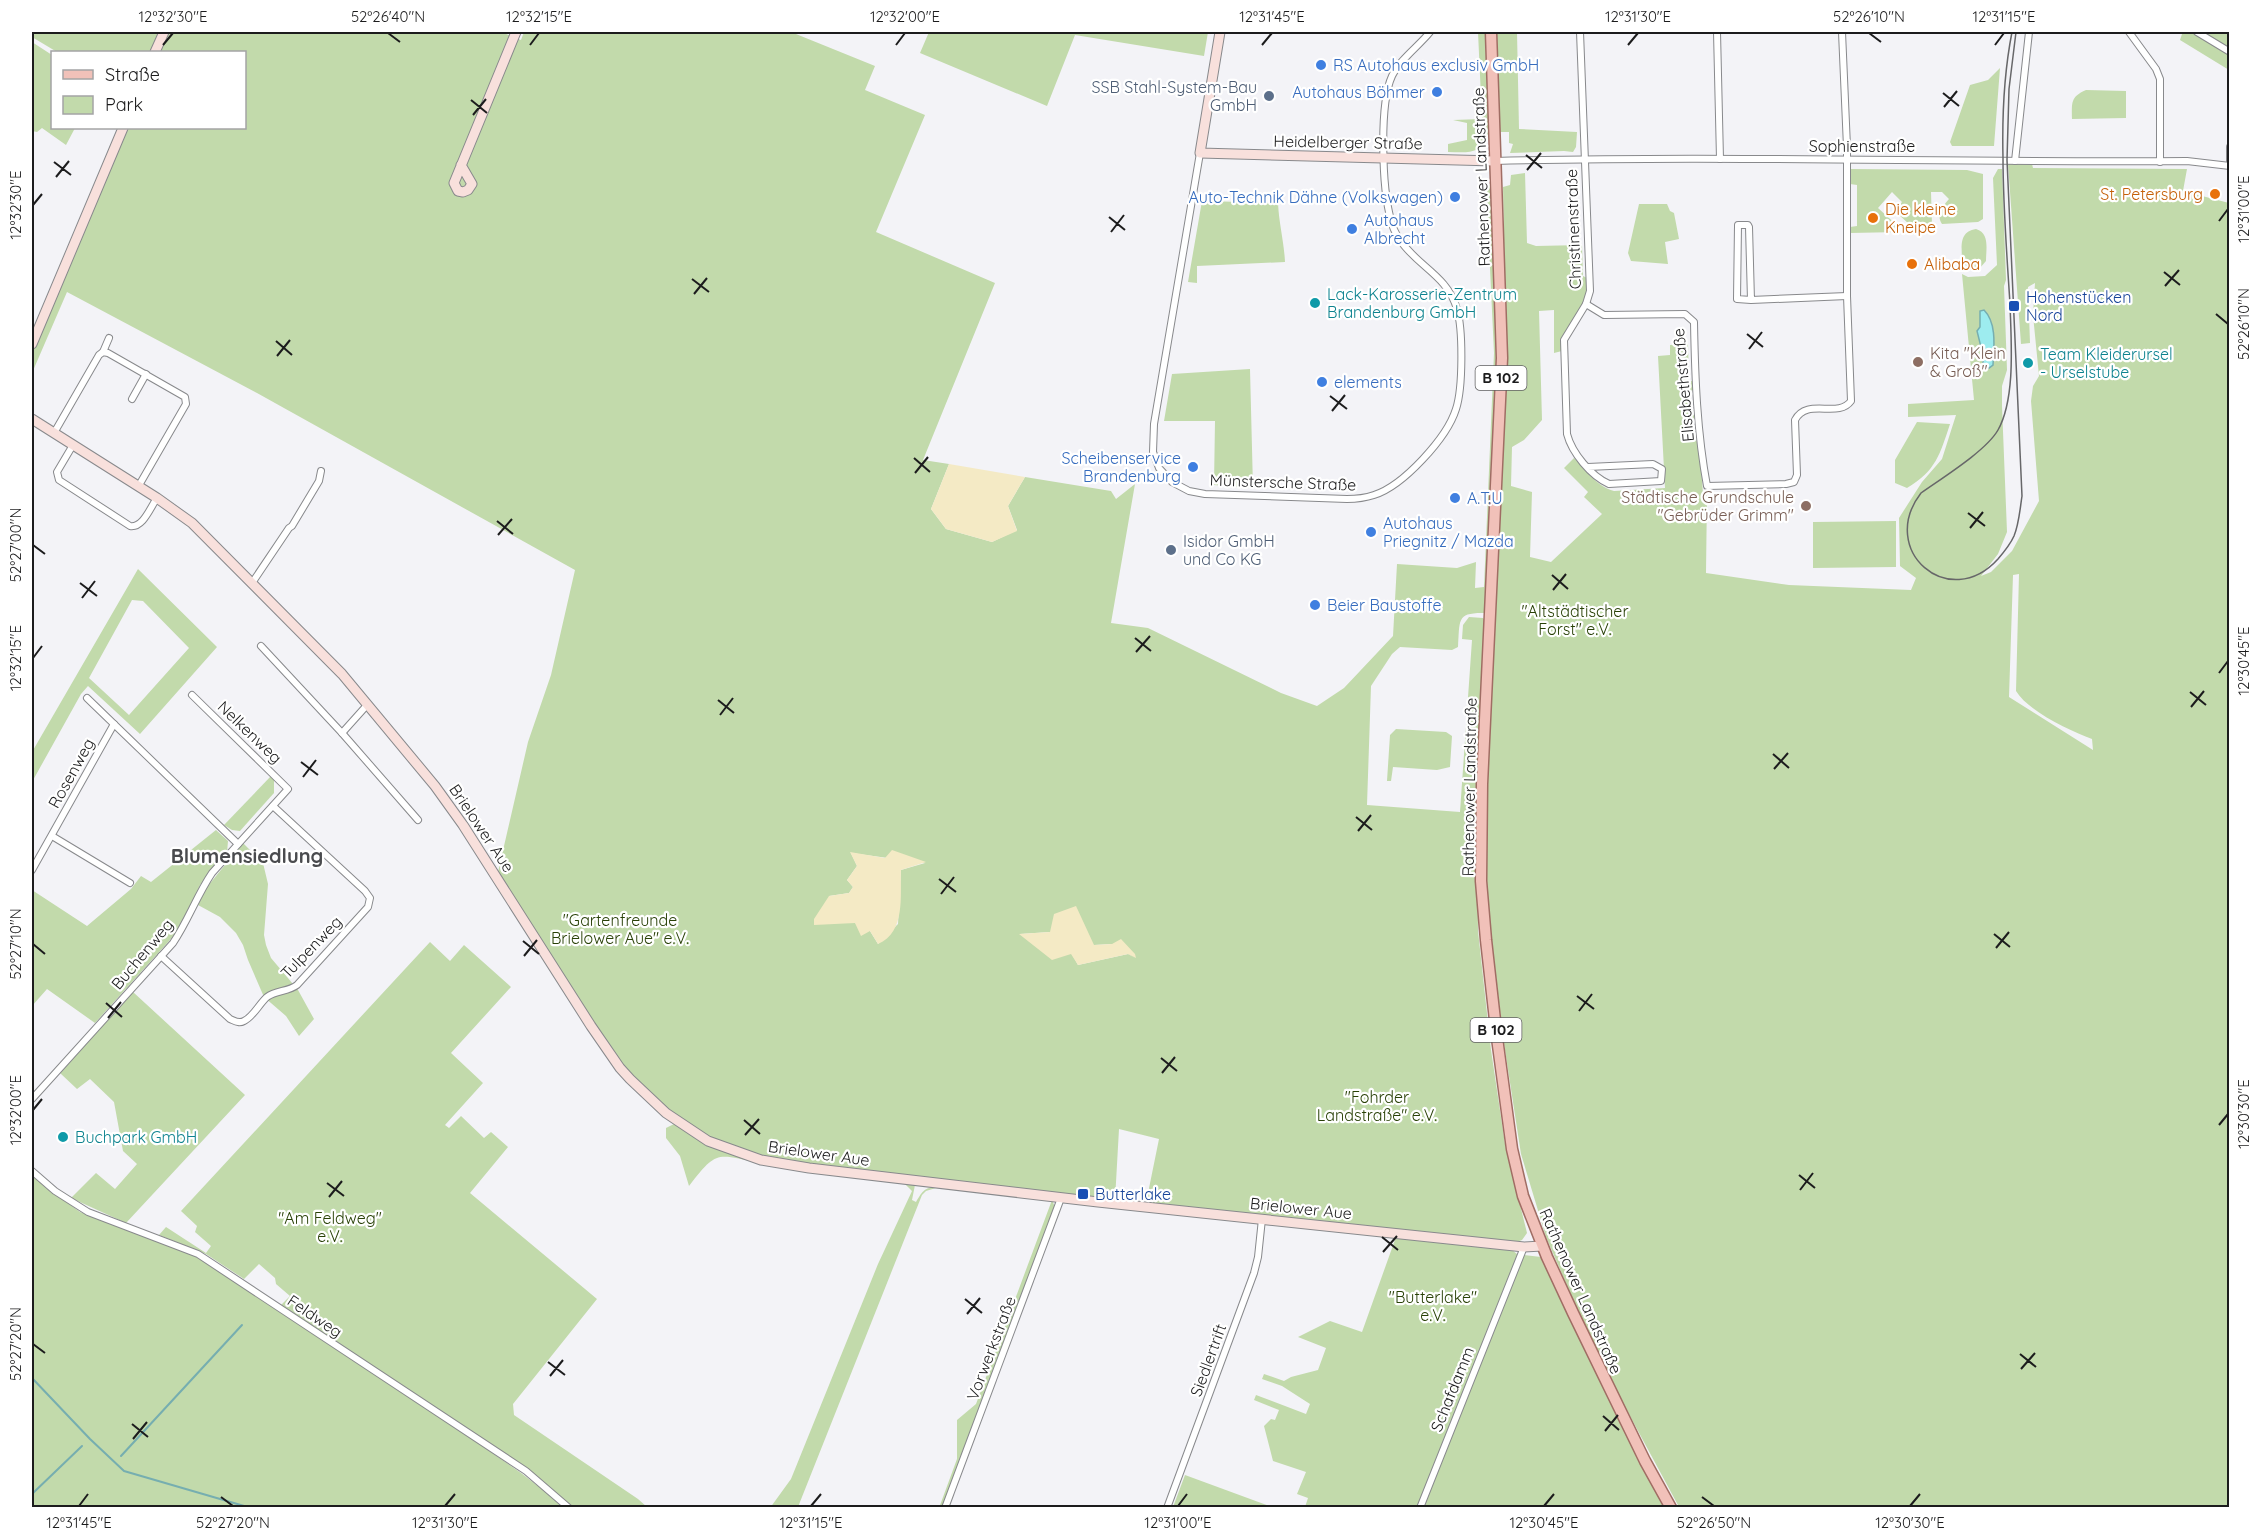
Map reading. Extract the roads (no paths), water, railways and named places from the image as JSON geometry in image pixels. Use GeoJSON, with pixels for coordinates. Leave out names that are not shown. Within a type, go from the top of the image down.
{"type":"FeatureCollection","features":[{"type":"Feature","properties":{"kind":"main road","name":"Rathenower Landstraße"},"geometry":{"type":"LineString","coordinates":[[1491,32],[1502,358],[1482,784],[1482,889],[1497,1038],[1512,1149],[1523,1196],[1542,1246],[1599,1367],[1671,1508]]}},
{"type":"Feature","properties":{"kind":"street"},"geometry":{"type":"LineString","coordinates":[[155,51],[164,32]]}},
{"type":"Feature","properties":{"kind":"street"},"geometry":{"type":"LineString","coordinates":[[461,165],[516,32]]}},
{"type":"Feature","properties":{"kind":"street"},"geometry":{"type":"LineString","coordinates":[[1200,153],[1220,32]]}},
{"type":"Feature","properties":{"kind":"street","name":"Münstersche Straße"},"geometry":{"type":"LineString","coordinates":[[1200,153],[1154,424],[1152,446],[1155,461],[1172,482],[1200,493],[1340,499],[1374,495],[1400,481],[1446,430],[1459,401],[1458,312],[1442,280],[1405,247],[1394,228],[1388,206],[1384,111],[1387,88],[1398,66],[1430,32]]}},
{"type":"Feature","properties":{"kind":"street","name":"Christinenstraße"},"geometry":{"type":"LineString","coordinates":[[1580,32],[1590,291],[1586,304],[1564,340],[1567,434],[1569,444],[1588,467],[1601,481],[1608,484],[1661,481],[1663,477],[1662,469],[1653,464],[1588,467]]}},
{"type":"Feature","properties":{"kind":"street"},"geometry":{"type":"LineString","coordinates":[[1717,32],[1720,159]]}},
{"type":"Feature","properties":{"kind":"street"},"geometry":{"type":"LineString","coordinates":[[1751,300],[1749,227],[1738,225],[1737,299],[1751,300],[1847,296],[1847,159],[1842,32]]}},
{"type":"Feature","properties":{"kind":"street"},"geometry":{"type":"LineString","coordinates":[[2015,160],[2029,32]]}},
{"type":"Feature","properties":{"kind":"street"},"geometry":{"type":"LineString","coordinates":[[2129,32],[2156,69],[2160,79],[2160,162]]}},
{"type":"Feature","properties":{"kind":"street"},"geometry":{"type":"LineString","coordinates":[[2197,32],[2229,52]]}},
{"type":"Feature","properties":{"kind":"street"},"geometry":{"type":"LineString","coordinates":[[32,344],[123,129]]}},
{"type":"Feature","properties":{"kind":"street"},"geometry":{"type":"LineString","coordinates":[[2229,147],[2229,164]]}},
{"type":"Feature","properties":{"kind":"street","name":"Heidelberger Straße"},"geometry":{"type":"LineString","coordinates":[[1200,153],[1495,161]]}},
{"type":"Feature","properties":{"kind":"street","name":"Sophienstraße"},"geometry":{"type":"LineString","coordinates":[[1495,161],[1584,158],[1847,159],[2187,161],[2229,164]]}},
{"type":"Feature","properties":{"kind":"street","name":"Elisabethstraße"},"geometry":{"type":"LineString","coordinates":[[1586,304],[1604,315],[1685,314],[1694,322],[1698,436],[1707,486],[1786,484],[1794,482],[1797,475],[1795,420],[1798,413],[1806,409],[1843,408],[1851,401],[1847,296]]}},
{"type":"Feature","properties":{"kind":"street"},"geometry":{"type":"LineString","coordinates":[[54,433],[103,352],[109,338]]}},
{"type":"Feature","properties":{"kind":"street"},"geometry":{"type":"LineString","coordinates":[[103,352],[146,374],[185,397],[186,400],[138,487]]}},
{"type":"Feature","properties":{"kind":"street"},"geometry":{"type":"LineString","coordinates":[[132,399],[146,374]]}},
{"type":"Feature","properties":{"kind":"street","name":"Brielower Aue"},"geometry":{"type":"LineString","coordinates":[[32,419],[157,498],[200,531],[342,674],[435,786],[465,828],[620,1068],[669,1116],[708,1141],[761,1160],[809,1168],[1524,1247],[1542,1246]]}},
{"type":"Feature","properties":{"kind":"street"},"geometry":{"type":"LineString","coordinates":[[73,445],[57,472],[59,480],[130,526],[140,525],[157,498]]}},
{"type":"Feature","properties":{"kind":"street"},"geometry":{"type":"LineString","coordinates":[[252,583],[292,526],[319,481],[321,471]]}},
{"type":"Feature","properties":{"kind":"street"},"geometry":{"type":"LineString","coordinates":[[261,646],[342,733],[418,820]]}},
{"type":"Feature","properties":{"kind":"street","name":"Nelkenweg"},"geometry":{"type":"LineString","coordinates":[[192,695],[288,789]]}},
{"type":"Feature","properties":{"kind":"street"},"geometry":{"type":"LineString","coordinates":[[87,698],[238,844]]}},
{"type":"Feature","properties":{"kind":"street"},"geometry":{"type":"LineString","coordinates":[[342,733],[368,704]]}},
{"type":"Feature","properties":{"kind":"street","name":"Rosenweg"},"geometry":{"type":"LineString","coordinates":[[32,870],[114,724]]}},
{"type":"Feature","properties":{"kind":"street","name":"Buchenweg"},"geometry":{"type":"LineString","coordinates":[[32,1099],[161,956],[184,927],[203,886],[288,789]]}},
{"type":"Feature","properties":{"kind":"street","name":"Tulpenweg"},"geometry":{"type":"LineString","coordinates":[[161,956],[230,1018],[238,1022],[245,1021],[273,993],[291,989],[297,985],[368,907],[370,898],[365,891],[273,806]]}},
{"type":"Feature","properties":{"kind":"street"},"geometry":{"type":"LineString","coordinates":[[52,836],[130,883]]}},
{"type":"Feature","properties":{"kind":"street","name":"Feldweg"},"geometry":{"type":"LineString","coordinates":[[32,1171],[55,1191],[88,1212],[198,1254],[517,1465],[569,1508]]}},
{"type":"Feature","properties":{"kind":"street","name":"Vorwerkstraße"},"geometry":{"type":"LineString","coordinates":[[945,1508],[1061,1197]]}},
{"type":"Feature","properties":{"kind":"street","name":"Siedlertrift"},"geometry":{"type":"LineString","coordinates":[[1167,1508],[1254,1273],[1262,1219]]}},
{"type":"Feature","properties":{"kind":"street","name":"Schafdamm"},"geometry":{"type":"LineString","coordinates":[[1420,1508],[1524,1247]]}},
{"type":"Feature","properties":{"kind":"water"},"geometry":{"type":"Polygon","coordinates":[[[1984,310],[1991,322],[1994,336],[1993,365],[1989,368],[1983,365],[1977,331],[1980,327],[1980,311],[1984,310]]]}},
{"type":"Feature","properties":{"kind":"waterway"},"geometry":{"type":"LineString","coordinates":[[121,1456],[242,1325]]}},
{"type":"Feature","properties":{"kind":"waterway"},"geometry":{"type":"LineString","coordinates":[[32,1378],[124,1471],[251,1508]]}},
{"type":"Feature","properties":{"kind":"waterway"},"geometry":{"type":"LineString","coordinates":[[32,1494],[82,1446]]}},
{"type":"Feature","properties":{"kind":"tram line"},"geometry":{"type":"LineString","coordinates":[[2012,32],[2005,79],[2003,126],[2011,351],[2008,402],[2004,417],[1992,438],[1963,464],[1921,493],[1910,514],[1908,535],[1913,553],[1925,568],[1941,577],[1959,579],[1979,574],[1998,559],[2016,531],[2022,496],[2007,160],[2009,89],[2016,32]]}},
{"type":"Feature","properties":{"kind":"place","name":"RS Autohaus exclusiv GmbH"},"geometry":{"type":"Point","coordinates":[1321,65]}},
{"type":"Feature","properties":{"kind":"place","name":"Autohaus Böhmer"},"geometry":{"type":"Point","coordinates":[1437,92]}},
{"type":"Feature","properties":{"kind":"place","name":"SSB Stahl-System-Bau GmbH"},"geometry":{"type":"Point","coordinates":[1269,96]}},
{"type":"Feature","properties":{"kind":"place","name":"St. Petersburg"},"geometry":{"type":"Point","coordinates":[2215,194]}},
{"type":"Feature","properties":{"kind":"place","name":"Auto-Technik Dähne (Volkswagen)"},"geometry":{"type":"Point","coordinates":[1455,197]}},
{"type":"Feature","properties":{"kind":"place","name":"Die kleine Kneipe"},"geometry":{"type":"Point","coordinates":[1873,218]}},
{"type":"Feature","properties":{"kind":"place","name":"Autohaus Albrecht"},"geometry":{"type":"Point","coordinates":[1352,229]}},
{"type":"Feature","properties":{"kind":"place","name":"Alibaba"},"geometry":{"type":"Point","coordinates":[1912,264]}},
{"type":"Feature","properties":{"kind":"place","name":"Lack-Karosserie-Zentrum Brandenburg GmbH"},"geometry":{"type":"Point","coordinates":[1315,303]}},
{"type":"Feature","properties":{"kind":"place","name":"Hohenstücken Nord"},"geometry":{"type":"Point","coordinates":[2014,306]}},
{"type":"Feature","properties":{"kind":"place","name":"Kita \"Klein & Groß\""},"geometry":{"type":"Point","coordinates":[1918,362]}},
{"type":"Feature","properties":{"kind":"place","name":"Team Kleiderursel - Urselstube"},"geometry":{"type":"Point","coordinates":[2028,363]}},
{"type":"Feature","properties":{"kind":"place","name":"elements"},"geometry":{"type":"Point","coordinates":[1322,382]}},
{"type":"Feature","properties":{"kind":"place","name":"Scheibenservice Brandenburg"},"geometry":{"type":"Point","coordinates":[1193,467]}},
{"type":"Feature","properties":{"kind":"place","name":"A.T.U"},"geometry":{"type":"Point","coordinates":[1455,498]}},
{"type":"Feature","properties":{"kind":"place","name":"Städtische Grundschule \"Gebrüder Grimm\""},"geometry":{"type":"Point","coordinates":[1806,506]}},
{"type":"Feature","properties":{"kind":"place","name":"Autohaus Priegnitz / Mazda"},"geometry":{"type":"Point","coordinates":[1371,532]}},
{"type":"Feature","properties":{"kind":"place","name":"Isidor GmbH und Co KG"},"geometry":{"type":"Point","coordinates":[1171,550]}},
{"type":"Feature","properties":{"kind":"place","name":"Beier Baustoffe"},"geometry":{"type":"Point","coordinates":[1315,605]}},
{"type":"Feature","properties":{"kind":"place","name":"Buchpark GmbH"},"geometry":{"type":"Point","coordinates":[63,1137]}},
{"type":"Feature","properties":{"kind":"place","name":"Butterlake"},"geometry":{"type":"Point","coordinates":[1083,1194]}},
{"type":"Feature","properties":{"kind":"district","name":"Blumensiedlung"},"geometry":{"type":"Point","coordinates":[247,856]}},
{"type":"Feature","properties":{"kind":"park label","name":"\"Altstädtischer Forst\" e.V."},"geometry":{"type":"Point","coordinates":[1575,620]}},
{"type":"Feature","properties":{"kind":"park label","name":"\"Gartenfreunde Brielower Aue\" e.V."},"geometry":{"type":"Point","coordinates":[620,929]}},
{"type":"Feature","properties":{"kind":"park label","name":"\"Fohrder Landstraße\" e.V."},"geometry":{"type":"Point","coordinates":[1377,1106]}},
{"type":"Feature","properties":{"kind":"park label","name":"\"Am Feldweg\" e.V."},"geometry":{"type":"Point","coordinates":[330,1227]}},
{"type":"Feature","properties":{"kind":"park label","name":"\"Butterlake\" e.V."},"geometry":{"type":"Point","coordinates":[1433,1306]}}]}
